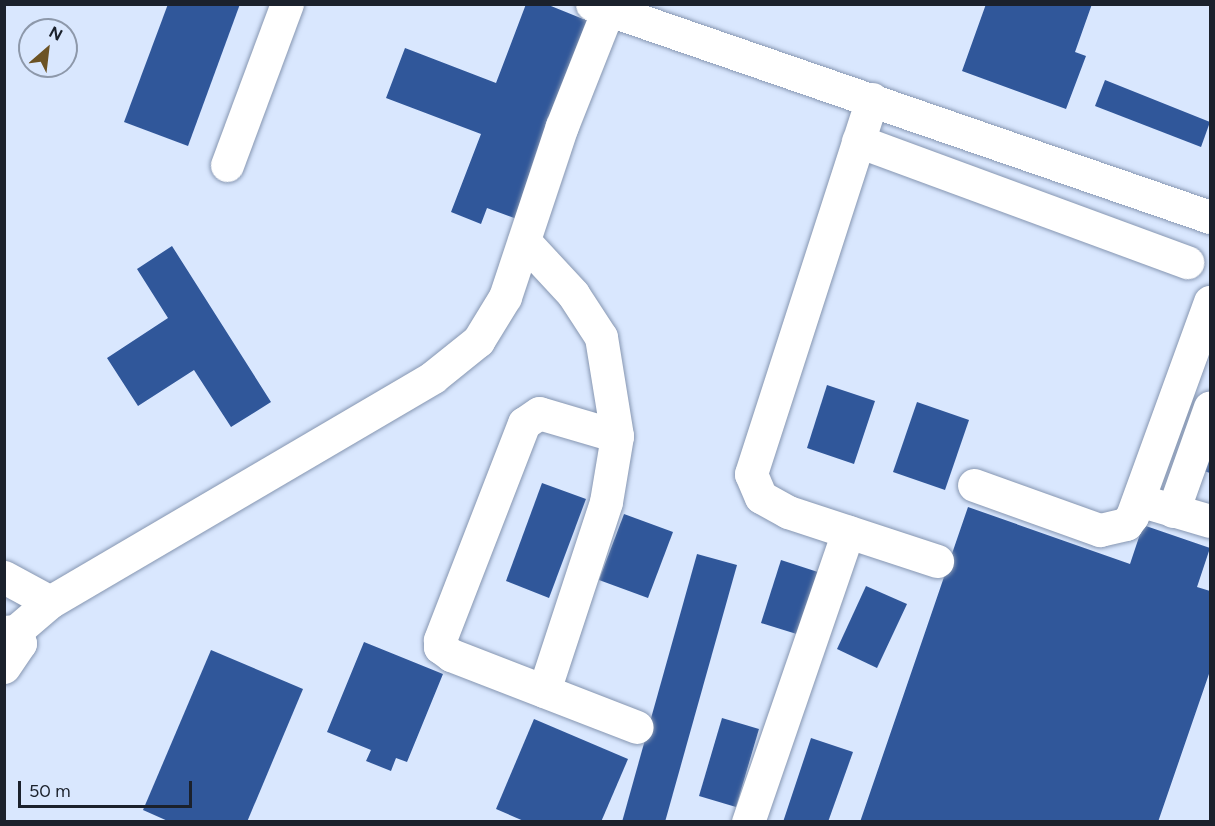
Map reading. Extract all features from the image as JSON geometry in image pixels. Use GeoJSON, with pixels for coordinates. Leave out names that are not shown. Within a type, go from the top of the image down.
{"type":"FeatureCollection","features":[{"type":"Feature","properties":{"kind":"lane"},"geometry":{"type":"LineString","coordinates":[[227,165],[287,4]]}},
{"type":"Feature","properties":{"kind":"lane"},"geometry":{"type":"LineString","coordinates":[[4,667],[20,643],[10,632],[50,602],[459,359],[493,320],[524,241],[600,7],[1210,217]]}},
{"type":"Feature","properties":{"kind":"lane"},"geometry":{"type":"LineString","coordinates":[[872,99],[751,474],[753,486],[773,506],[937,561]]}},
{"type":"Feature","properties":{"kind":"lane"},"geometry":{"type":"LineString","coordinates":[[858,141],[1187,262]]}},
{"type":"Feature","properties":{"kind":"lane"},"geometry":{"type":"LineString","coordinates":[[524,241],[573,294],[601,337],[617,436],[606,502],[544,691]]}},
{"type":"Feature","properties":{"kind":"lane"},"geometry":{"type":"LineString","coordinates":[[1173,511],[1204,407],[1210,302]]}},
{"type":"Feature","properties":{"kind":"lane"},"geometry":{"type":"LineString","coordinates":[[974,485],[1100,530],[1126,524],[1138,500],[1204,407]]}},
{"type":"Feature","properties":{"kind":"lane"},"geometry":{"type":"LineString","coordinates":[[617,436],[539,413],[524,423],[440,640],[440,647],[451,655],[637,727]]}},
{"type":"Feature","properties":{"kind":"lane"},"geometry":{"type":"LineString","coordinates":[[1138,500],[1210,521]]}},
{"type":"Feature","properties":{"kind":"lane"},"geometry":{"type":"LineString","coordinates":[[748,822],[848,532]]}},
{"type":"Feature","properties":{"kind":"lane"},"geometry":{"type":"LineString","coordinates":[[4,577],[50,602]]}},
{"type":"Feature","properties":{"kind":"building"},"geometry":{"type":"Polygon","coordinates":[[[168,4],[240,4],[188,146],[124,122],[168,4]]]}},
{"type":"Feature","properties":{"kind":"building"},"geometry":{"type":"Polygon","coordinates":[[[526,4],[546,4],[593,23],[517,219],[487,208],[481,224],[451,212],[481,134],[386,98],[405,48],[496,83],[526,4]]]}},
{"type":"Feature","properties":{"kind":"building"},"geometry":{"type":"Polygon","coordinates":[[[986,4],[1092,4],[1075,52],[1086,56],[1066,109],[962,71],[986,4]]]}},
{"type":"Feature","properties":{"kind":"building"},"geometry":{"type":"Polygon","coordinates":[[[1105,80],[1210,122],[1201,147],[1095,106],[1105,80]]]}},
{"type":"Feature","properties":{"kind":"building"},"geometry":{"type":"Polygon","coordinates":[[[172,246],[271,402],[231,427],[194,370],[138,406],[107,358],[168,318],[137,269],[172,246]]]}},
{"type":"Feature","properties":{"kind":"building"},"geometry":{"type":"Polygon","coordinates":[[[827,385],[875,401],[854,464],[807,448],[827,385]]]}},
{"type":"Feature","properties":{"kind":"building"},"geometry":{"type":"Polygon","coordinates":[[[917,402],[969,420],[945,490],[893,472],[917,402]]]}},
{"type":"Feature","properties":{"kind":"building"},"geometry":{"type":"Polygon","coordinates":[[[1210,445],[1210,473],[1198,469],[1210,445]]]}},
{"type":"Feature","properties":{"kind":"building"},"geometry":{"type":"Polygon","coordinates":[[[542,483],[586,499],[549,598],[506,581],[542,483]]]}},
{"type":"Feature","properties":{"kind":"building"},"geometry":{"type":"Polygon","coordinates":[[[968,507],[1130,564],[1143,525],[1210,548],[1197,587],[1210,591],[1210,671],[1158,822],[860,822],[968,507]]]}},
{"type":"Feature","properties":{"kind":"building"},"geometry":{"type":"Polygon","coordinates":[[[624,514],[673,532],[648,598],[599,580],[624,514]]]}},
{"type":"Feature","properties":{"kind":"building"},"geometry":{"type":"Polygon","coordinates":[[[697,554],[737,565],[665,822],[622,822],[697,554]]]}},
{"type":"Feature","properties":{"kind":"building"},"geometry":{"type":"Polygon","coordinates":[[[781,560],[824,574],[803,636],[761,623],[781,560]]]}},
{"type":"Feature","properties":{"kind":"building"},"geometry":{"type":"Polygon","coordinates":[[[866,586],[907,604],[877,668],[837,649],[866,586]]]}},
{"type":"Feature","properties":{"kind":"building"},"geometry":{"type":"Polygon","coordinates":[[[364,642],[443,674],[407,762],[396,758],[391,771],[366,761],[371,750],[327,732],[364,642]]]}},
{"type":"Feature","properties":{"kind":"building"},"geometry":{"type":"Polygon","coordinates":[[[211,650],[303,689],[247,822],[170,822],[143,810],[211,650]]]}},
{"type":"Feature","properties":{"kind":"building"},"geometry":{"type":"Polygon","coordinates":[[[722,718],[759,729],[736,807],[699,796],[722,718]]]}},
{"type":"Feature","properties":{"kind":"building"},"geometry":{"type":"Polygon","coordinates":[[[534,719],[628,759],[601,822],[526,822],[496,809],[534,719]]]}},
{"type":"Feature","properties":{"kind":"building"},"geometry":{"type":"Polygon","coordinates":[[[811,738],[853,752],[828,822],[783,822],[811,738]]]}}]}
